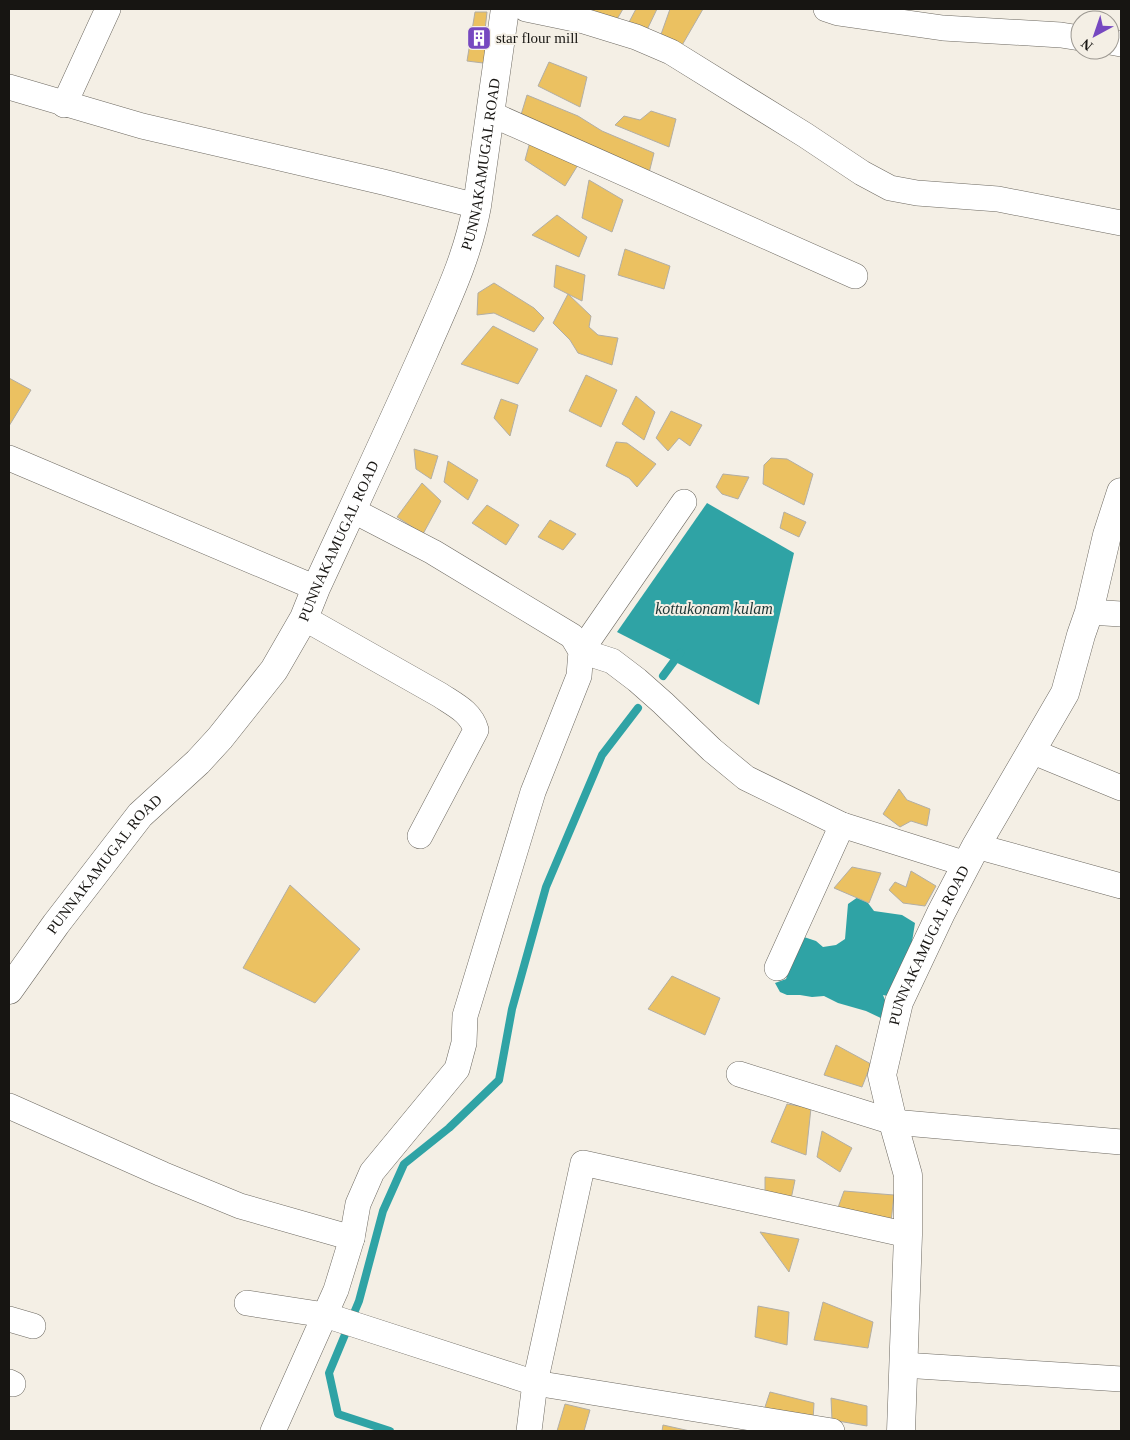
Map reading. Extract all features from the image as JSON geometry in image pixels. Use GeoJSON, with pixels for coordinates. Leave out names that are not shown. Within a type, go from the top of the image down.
{"type":"FeatureCollection","features":[{"type":"Feature","properties":{"kind":"street"},"geometry":{"type":"LineString","coordinates":[[64,104],[108,9]]}},
{"type":"Feature","properties":{"kind":"street","name":"PUNNAKAMUGAL ROAD"},"geometry":{"type":"LineString","coordinates":[[9,990],[62,916],[140,815],[198,762],[220,738],[274,670],[304,618],[461,266],[472,232],[477,206],[505,9]]}},
{"type":"Feature","properties":{"kind":"street"},"geometry":{"type":"LineString","coordinates":[[526,9],[584,21],[636,37],[671,52],[862,173],[890,188],[916,193],[998,199],[1121,223]]}},
{"type":"Feature","properties":{"kind":"street"},"geometry":{"type":"LineString","coordinates":[[826,9],[838,13],[943,28],[1070,36]]}},
{"type":"Feature","properties":{"kind":"street"},"geometry":{"type":"LineString","coordinates":[[9,88],[142,126],[384,182],[477,206]]}},
{"type":"Feature","properties":{"kind":"street"},"geometry":{"type":"LineString","coordinates":[[491,114],[855,276]]}},
{"type":"Feature","properties":{"kind":"street"},"geometry":{"type":"LineString","coordinates":[[9,458],[316,588]]}},
{"type":"Feature","properties":{"kind":"street","name":"PUNNAKAMUGAL ROAD"},"geometry":{"type":"LineString","coordinates":[[901,1431],[908,1235],[908,1175],[882,1075],[900,1002],[941,913],[971,855],[1065,693],[1081,635],[1090,612],[1107,535],[1121,492]]}},
{"type":"Feature","properties":{"kind":"street"},"geometry":{"type":"LineString","coordinates":[[273,1431],[336,1290],[352,1238],[358,1204],[372,1172],[457,1069],[464,1044],[464,1016],[533,792],[579,676],[581,651],[684,502]]}},
{"type":"Feature","properties":{"kind":"street"},"geometry":{"type":"LineString","coordinates":[[352,510],[433,552],[572,636],[581,651],[612,661],[663,703],[712,750],[746,778],[842,825],[971,855],[1121,886]]}},
{"type":"Feature","properties":{"kind":"street"},"geometry":{"type":"LineString","coordinates":[[1090,612],[1121,614]]}},
{"type":"Feature","properties":{"kind":"street"},"geometry":{"type":"LineString","coordinates":[[304,618],[440,695],[473,719],[476,730],[420,836]]}},
{"type":"Feature","properties":{"kind":"street"},"geometry":{"type":"LineString","coordinates":[[1031,752],[1121,788]]}},
{"type":"Feature","properties":{"kind":"street"},"geometry":{"type":"LineString","coordinates":[[777,968],[842,825]]}},
{"type":"Feature","properties":{"kind":"street"},"geometry":{"type":"LineString","coordinates":[[739,1074],[893,1122],[1121,1142]]}},
{"type":"Feature","properties":{"kind":"street"},"geometry":{"type":"LineString","coordinates":[[9,1106],[162,1174],[240,1206],[352,1238]]}},
{"type":"Feature","properties":{"kind":"street"},"geometry":{"type":"LineString","coordinates":[[529,1431],[535,1383],[583,1163],[908,1235]]}},
{"type":"Feature","properties":{"kind":"street"},"geometry":{"type":"LineString","coordinates":[[247,1303],[325,1315],[535,1383],[832,1431]]}},
{"type":"Feature","properties":{"kind":"street"},"geometry":{"type":"LineString","coordinates":[[9,1319],[33,1326]]}},
{"type":"Feature","properties":{"kind":"street"},"geometry":{"type":"LineString","coordinates":[[904,1365],[1121,1379]]}},
{"type":"Feature","properties":{"kind":"water","name":"kottukonam kulam"},"geometry":{"type":"Polygon","coordinates":[[[707,503],[794,553],[759,705],[617,632],[707,503]]]}},
{"type":"Feature","properties":{"kind":"water"},"geometry":{"type":"Polygon","coordinates":[[[858,897],[868,903],[874,911],[902,915],[915,923],[912,942],[896,998],[883,995],[889,1010],[885,1020],[824,996],[787,995],[780,992],[775,983],[786,979],[801,936],[816,941],[823,947],[836,945],[845,939],[848,904],[858,897]]]}},
{"type":"Feature","properties":{"kind":"building"},"geometry":{"type":"Polygon","coordinates":[[[588,9],[623,9],[616,21],[588,9]]]}},
{"type":"Feature","properties":{"kind":"building"},"geometry":{"type":"Polygon","coordinates":[[[636,9],[657,9],[645,34],[628,24],[636,9]]]}},
{"type":"Feature","properties":{"kind":"building"},"geometry":{"type":"Polygon","coordinates":[[[670,9],[703,9],[681,47],[659,40],[670,9]]]}},
{"type":"Feature","properties":{"kind":"building","name":"star flour mill"},"geometry":{"type":"Polygon","coordinates":[[[475,12],[487,12],[485,30],[490,47],[483,63],[467,61],[475,12]]]}},
{"type":"Feature","properties":{"kind":"building"},"geometry":{"type":"Polygon","coordinates":[[[549,62],[587,77],[580,107],[538,86],[549,62]]]}},
{"type":"Feature","properties":{"kind":"building"},"geometry":{"type":"Polygon","coordinates":[[[527,95],[578,116],[602,131],[654,153],[648,177],[520,118],[527,95]]]}},
{"type":"Feature","properties":{"kind":"building"},"geometry":{"type":"Polygon","coordinates":[[[651,111],[676,119],[669,147],[615,125],[624,116],[640,120],[651,111]]]}},
{"type":"Feature","properties":{"kind":"building"},"geometry":{"type":"Polygon","coordinates":[[[531,138],[581,160],[565,186],[525,160],[531,138]]]}},
{"type":"Feature","properties":{"kind":"building"},"geometry":{"type":"Polygon","coordinates":[[[589,180],[623,200],[612,232],[582,218],[589,180]]]}},
{"type":"Feature","properties":{"kind":"building"},"geometry":{"type":"Polygon","coordinates":[[[557,215],[587,237],[579,257],[532,235],[557,215]]]}},
{"type":"Feature","properties":{"kind":"building"},"geometry":{"type":"Polygon","coordinates":[[[625,249],[670,266],[664,289],[618,275],[625,249]]]}},
{"type":"Feature","properties":{"kind":"building"},"geometry":{"type":"Polygon","coordinates":[[[556,265],[585,275],[582,301],[554,287],[556,265]]]}},
{"type":"Feature","properties":{"kind":"building"},"geometry":{"type":"Polygon","coordinates":[[[494,283],[534,308],[544,318],[534,332],[494,313],[477,315],[478,293],[494,283]]]}},
{"type":"Feature","properties":{"kind":"building"},"geometry":{"type":"Polygon","coordinates":[[[568,294],[591,316],[589,327],[598,335],[618,338],[612,365],[578,353],[570,340],[553,323],[568,294]]]}},
{"type":"Feature","properties":{"kind":"building"},"geometry":{"type":"Polygon","coordinates":[[[493,326],[538,349],[518,384],[461,364],[493,326]]]}},
{"type":"Feature","properties":{"kind":"building"},"geometry":{"type":"Polygon","coordinates":[[[586,375],[617,390],[601,427],[569,411],[586,375]]]}},
{"type":"Feature","properties":{"kind":"building"},"geometry":{"type":"Polygon","coordinates":[[[9,378],[31,390],[9,426],[9,378]]]}},
{"type":"Feature","properties":{"kind":"building"},"geometry":{"type":"Polygon","coordinates":[[[636,396],[655,412],[644,440],[622,424],[636,396]]]}},
{"type":"Feature","properties":{"kind":"building"},"geometry":{"type":"Polygon","coordinates":[[[501,399],[518,405],[510,436],[494,418],[501,399]]]}},
{"type":"Feature","properties":{"kind":"building"},"geometry":{"type":"Polygon","coordinates":[[[671,411],[702,425],[690,446],[679,438],[668,451],[656,438],[671,411]]]}},
{"type":"Feature","properties":{"kind":"building"},"geometry":{"type":"Polygon","coordinates":[[[616,442],[627,443],[656,464],[637,487],[629,478],[606,466],[616,442]]]}},
{"type":"Feature","properties":{"kind":"building"},"geometry":{"type":"Polygon","coordinates":[[[414,449],[438,456],[431,479],[416,469],[414,449]]]}},
{"type":"Feature","properties":{"kind":"building"},"geometry":{"type":"Polygon","coordinates":[[[771,458],[787,459],[813,474],[804,505],[763,484],[764,465],[771,458]]]}},
{"type":"Feature","properties":{"kind":"building"},"geometry":{"type":"Polygon","coordinates":[[[448,461],[478,480],[468,500],[444,482],[448,461]]]}},
{"type":"Feature","properties":{"kind":"building"},"geometry":{"type":"Polygon","coordinates":[[[723,474],[749,477],[738,499],[722,494],[716,487],[723,474]]]}},
{"type":"Feature","properties":{"kind":"building"},"geometry":{"type":"Polygon","coordinates":[[[422,483],[441,501],[423,534],[397,517],[422,483]]]}},
{"type":"Feature","properties":{"kind":"building"},"geometry":{"type":"Polygon","coordinates":[[[487,505],[519,525],[506,545],[472,523],[487,505]]]}},
{"type":"Feature","properties":{"kind":"building"},"geometry":{"type":"Polygon","coordinates":[[[784,512],[806,522],[799,537],[780,528],[784,512]]]}},
{"type":"Feature","properties":{"kind":"building"},"geometry":{"type":"Polygon","coordinates":[[[550,520],[576,534],[563,550],[538,537],[550,520]]]}},
{"type":"Feature","properties":{"kind":"building"},"geometry":{"type":"Polygon","coordinates":[[[899,789],[907,800],[930,809],[927,826],[911,821],[900,827],[883,814],[899,789]]]}},
{"type":"Feature","properties":{"kind":"building"},"geometry":{"type":"Polygon","coordinates":[[[852,867],[881,873],[869,903],[834,888],[852,867]]]}},
{"type":"Feature","properties":{"kind":"building"},"geometry":{"type":"Polygon","coordinates":[[[911,871],[936,886],[925,906],[903,903],[889,890],[895,882],[906,887],[911,871]]]}},
{"type":"Feature","properties":{"kind":"building"},"geometry":{"type":"Polygon","coordinates":[[[290,885],[360,949],[315,1003],[243,968],[290,885]]]}},
{"type":"Feature","properties":{"kind":"building"},"geometry":{"type":"Polygon","coordinates":[[[672,976],[720,998],[705,1035],[648,1009],[672,976]]]}},
{"type":"Feature","properties":{"kind":"building"},"geometry":{"type":"Polygon","coordinates":[[[836,1045],[871,1064],[862,1087],[824,1075],[836,1045]]]}},
{"type":"Feature","properties":{"kind":"building"},"geometry":{"type":"Polygon","coordinates":[[[787,1104],[811,1108],[806,1155],[771,1142],[787,1104]]]}},
{"type":"Feature","properties":{"kind":"building"},"geometry":{"type":"Polygon","coordinates":[[[822,1131],[852,1148],[840,1172],[817,1157],[822,1131]]]}},
{"type":"Feature","properties":{"kind":"building"},"geometry":{"type":"Polygon","coordinates":[[[765,1177],[795,1180],[790,1204],[765,1199],[765,1177]]]}},
{"type":"Feature","properties":{"kind":"building"},"geometry":{"type":"Polygon","coordinates":[[[844,1191],[894,1195],[891,1222],[836,1213],[844,1191]]]}},
{"type":"Feature","properties":{"kind":"building"},"geometry":{"type":"Polygon","coordinates":[[[760,1232],[799,1239],[789,1272],[760,1232]]]}},
{"type":"Feature","properties":{"kind":"building"},"geometry":{"type":"Polygon","coordinates":[[[823,1302],[873,1322],[868,1348],[814,1340],[823,1302]]]}},
{"type":"Feature","properties":{"kind":"building"},"geometry":{"type":"Polygon","coordinates":[[[758,1306],[789,1312],[787,1345],[755,1337],[758,1306]]]}},
{"type":"Feature","properties":{"kind":"building"},"geometry":{"type":"Polygon","coordinates":[[[770,1392],[814,1403],[813,1421],[763,1413],[770,1392]]]}},
{"type":"Feature","properties":{"kind":"building"},"geometry":{"type":"Polygon","coordinates":[[[831,1398],[867,1406],[867,1426],[832,1420],[831,1398]]]}},
{"type":"Feature","properties":{"kind":"building"},"geometry":{"type":"Polygon","coordinates":[[[565,1404],[590,1410],[584,1431],[557,1431],[565,1404]]]}},
{"type":"Feature","properties":{"kind":"building"},"geometry":{"type":"Polygon","coordinates":[[[663,1425],[690,1431],[662,1431],[663,1425]]]}},
{"type":"Feature","properties":{"kind":"waterway"},"geometry":{"type":"LineString","coordinates":[[663,676],[680,653]]}},
{"type":"Feature","properties":{"kind":"waterway"},"geometry":{"type":"LineString","coordinates":[[390,1431],[338,1414],[329,1373],[359,1301],[383,1211],[404,1164],[449,1128],[499,1080],[512,1009],[546,887],[602,755],[638,708]]}},
{"type":"Feature","properties":{"kind":"place","name":"star flour mill"},"geometry":{"type":"Point","coordinates":[479,38]}}]}
